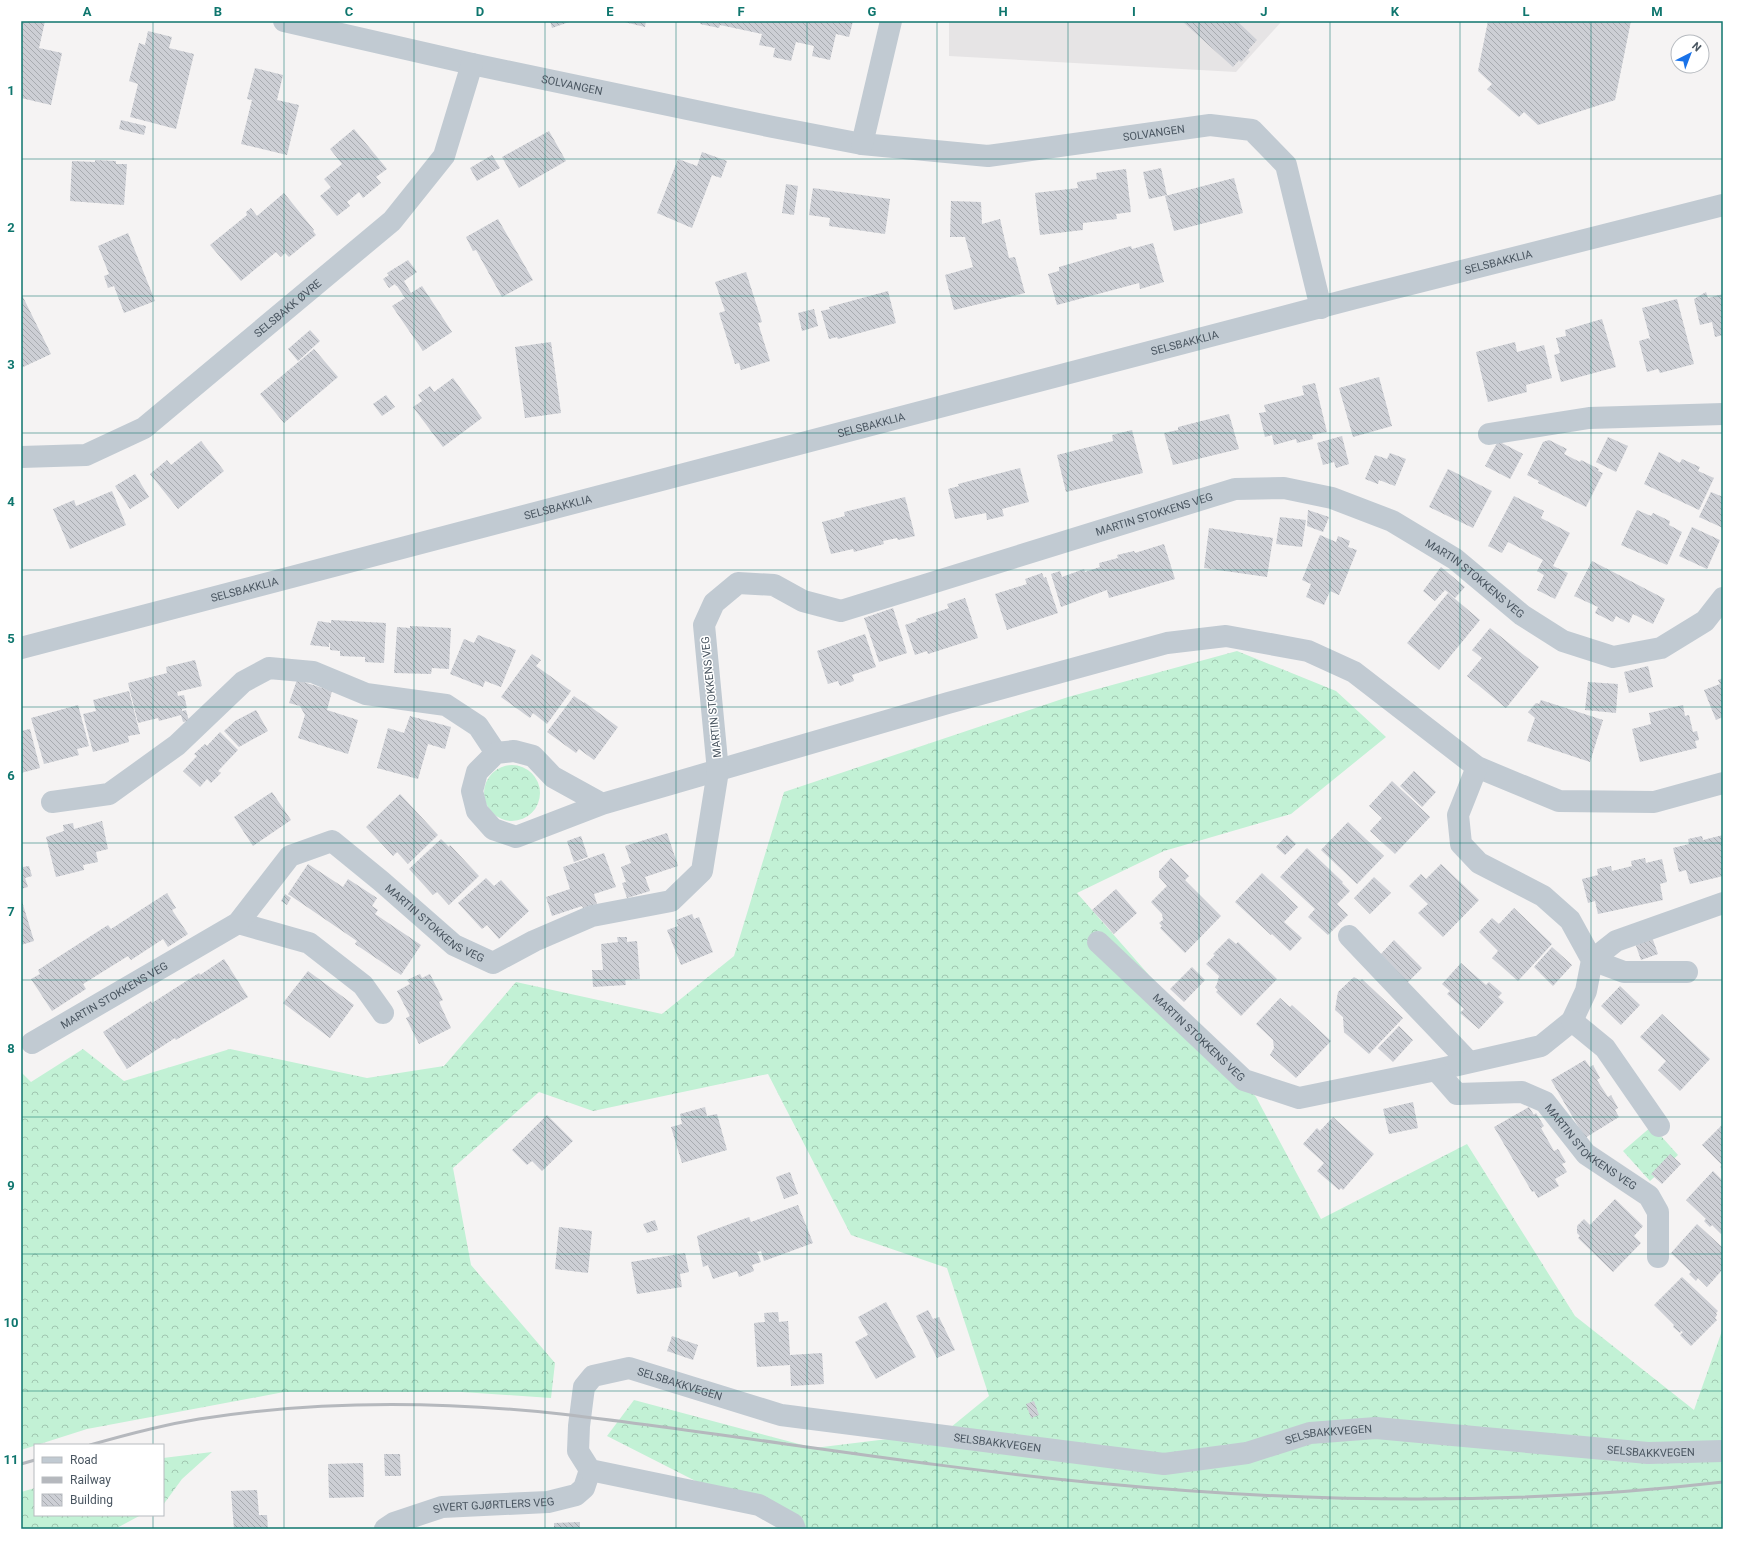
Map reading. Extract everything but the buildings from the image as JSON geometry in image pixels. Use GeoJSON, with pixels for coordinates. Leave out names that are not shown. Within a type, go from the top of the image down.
{"type":"FeatureCollection","features":[{"type":"Feature","properties":{"kind":"street","name":"SOLVANGEN"},"geometry":{"type":"LineString","coordinates":[[284,21],[472,64],[862,144],[988,156],[1210,125],[1252,130],[1286,165],[1321,308]]}},
{"type":"Feature","properties":{"kind":"street"},"geometry":{"type":"LineString","coordinates":[[862,144],[891,21]]}},
{"type":"Feature","properties":{"kind":"street","name":"SELSBAKK ØVRE"},"geometry":{"type":"LineString","coordinates":[[21,457],[86,455],[144,428],[392,221],[444,156],[472,64]]}},
{"type":"Feature","properties":{"kind":"street","name":"SELSBAKKLIA"},"geometry":{"type":"LineString","coordinates":[[21,648],[1723,204]]}},
{"type":"Feature","properties":{"kind":"street"},"geometry":{"type":"LineString","coordinates":[[1489,434],[1589,418],[1723,414]]}},
{"type":"Feature","properties":{"kind":"street","name":"MARTIN STOKKENS VEG"},"geometry":{"type":"LineString","coordinates":[[32,1043],[238,922],[290,856],[332,841],[381,880],[454,945],[493,963],[534,941],[592,916],[671,901],[702,871],[718,771],[704,625],[714,603],[738,583],[774,585],[803,601],[841,611],[1235,489],[1284,488],[1332,498],[1392,521],[1455,559],[1522,615],[1563,641],[1613,657],[1661,648],[1705,621],[1723,598]]}},
{"type":"Feature","properties":{"kind":"street","name":"MARTIN STOKKENS VEG"},"geometry":{"type":"LineString","coordinates":[[496,753],[477,772],[472,791],[477,811],[493,829],[516,837],[602,804],[948,703],[1167,643],[1226,636],[1308,651],[1354,672],[1477,767],[1559,801],[1654,802],[1723,783]]}},
{"type":"Feature","properties":{"kind":"street"},"geometry":{"type":"LineString","coordinates":[[52,802],[109,794],[177,745],[243,682],[269,668],[313,672],[366,694],[446,705],[478,726],[496,753],[514,751],[533,756],[553,777],[602,804]]}},
{"type":"Feature","properties":{"kind":"street"},"geometry":{"type":"LineString","coordinates":[[1477,767],[1458,815],[1461,844],[1479,863],[1543,896],[1570,920],[1592,960],[1624,972],[1687,972]]}},
{"type":"Feature","properties":{"kind":"street"},"geometry":{"type":"LineString","coordinates":[[1592,960],[1616,941],[1723,903]]}},
{"type":"Feature","properties":{"kind":"street"},"geometry":{"type":"LineString","coordinates":[[238,922],[309,943],[363,985],[383,1013]]}},
{"type":"Feature","properties":{"kind":"street"},"geometry":{"type":"LineString","coordinates":[[1350,936],[1469,1062]]}},
{"type":"Feature","properties":{"kind":"street","name":"MARTIN STOKKENS VEG"},"geometry":{"type":"LineString","coordinates":[[1098,942],[1244,1080],[1299,1098],[1436,1070],[1540,1046],[1572,1021],[1586,991],[1592,960]]}},
{"type":"Feature","properties":{"kind":"street"},"geometry":{"type":"LineString","coordinates":[[1572,1021],[1605,1048],[1659,1126]]}},
{"type":"Feature","properties":{"kind":"street","name":"MARTIN STOKKENS VEG"},"geometry":{"type":"LineString","coordinates":[[1436,1070],[1457,1094],[1522,1092],[1545,1102],[1586,1154],[1648,1196],[1658,1212],[1658,1256]]}},
{"type":"Feature","properties":{"kind":"street","name":"SELSBAKKVEGEN"},"geometry":{"type":"LineString","coordinates":[[590,1470],[578,1451],[580,1412],[584,1387],[593,1376],[629,1368],[781,1415],[1164,1464],[1247,1453],[1310,1433],[1376,1428],[1648,1453],[1723,1451]]}},
{"type":"Feature","properties":{"kind":"street"},"geometry":{"type":"LineString","coordinates":[[590,1470],[759,1505],[793,1524],[795,1529]]}},
{"type":"Feature","properties":{"kind":"street","name":"SIVERT GJØRTLERS VEG"},"geometry":{"type":"LineString","coordinates":[[386,1529],[394,1523],[442,1507],[548,1502],[576,1495],[584,1488],[590,1470]]}},
{"type":"Feature","properties":{"kind":"shaded area"},"geometry":{"type":"Polygon","coordinates":[[[949,21],[1282,21],[1236,72],[949,56],[949,21]]]}},
{"type":"Feature","properties":{"kind":"green space"},"geometry":{"type":"Polygon","coordinates":[[[1237,651],[1336,691],[1386,737],[1291,814],[1164,851],[1077,893],[1256,1097],[1321,1219],[1467,1144],[1575,1316],[1694,1410],[1723,1328],[1723,1529],[790,1529],[607,1436],[634,1400],[814,1448],[945,1432],[989,1396],[947,1268],[851,1235],[768,1074],[593,1111],[539,1092],[453,1168],[471,1265],[555,1363],[551,1398],[462,1392],[284,1392],[87,1429],[40,1444],[34,1444],[34,1446],[21,1450],[21,1072],[31,1082],[83,1049],[124,1081],[230,1049],[367,1078],[444,1066],[516,982],[662,1014],[734,956],[784,792],[1068,697],[1237,651]]]}},
{"type":"Feature","properties":{"kind":"green space"},"geometry":{"type":"Polygon","coordinates":[[[512,765],[523,767],[532,773],[538,782],[540,793],[538,804],[532,813],[523,819],[512,821],[501,819],[492,813],[486,804],[484,793],[486,782],[492,773],[501,767],[512,765]]]}},
{"type":"Feature","properties":{"kind":"green space"},"geometry":{"type":"Polygon","coordinates":[[[1652,1126],[1678,1155],[1650,1181],[1623,1151],[1652,1126]]]}},
{"type":"Feature","properties":{"kind":"green space"},"geometry":{"type":"Polygon","coordinates":[[[212,1452],[182,1479],[164,1504],[164,1458],[212,1452]]]}},
{"type":"Feature","properties":{"kind":"green space"},"geometry":{"type":"Polygon","coordinates":[[[34,1488],[34,1516],[139,1516],[115,1529],[21,1529],[21,1492],[34,1488]]]}},
{"type":"Feature","properties":{"kind":"railway"},"geometry":{"type":"LineString","coordinates":[[94,1444],[171,1424],[244,1413],[289,1408],[334,1406],[380,1404],[425,1405],[561,1414],[1030,1476],[1175,1490],[1253,1495],[1331,1498],[1489,1498],[1645,1490],[1723,1482]]}},
{"type":"Feature","properties":{"kind":"railway"},"geometry":{"type":"LineString","coordinates":[[21,1464],[34,1460]]}}]}
